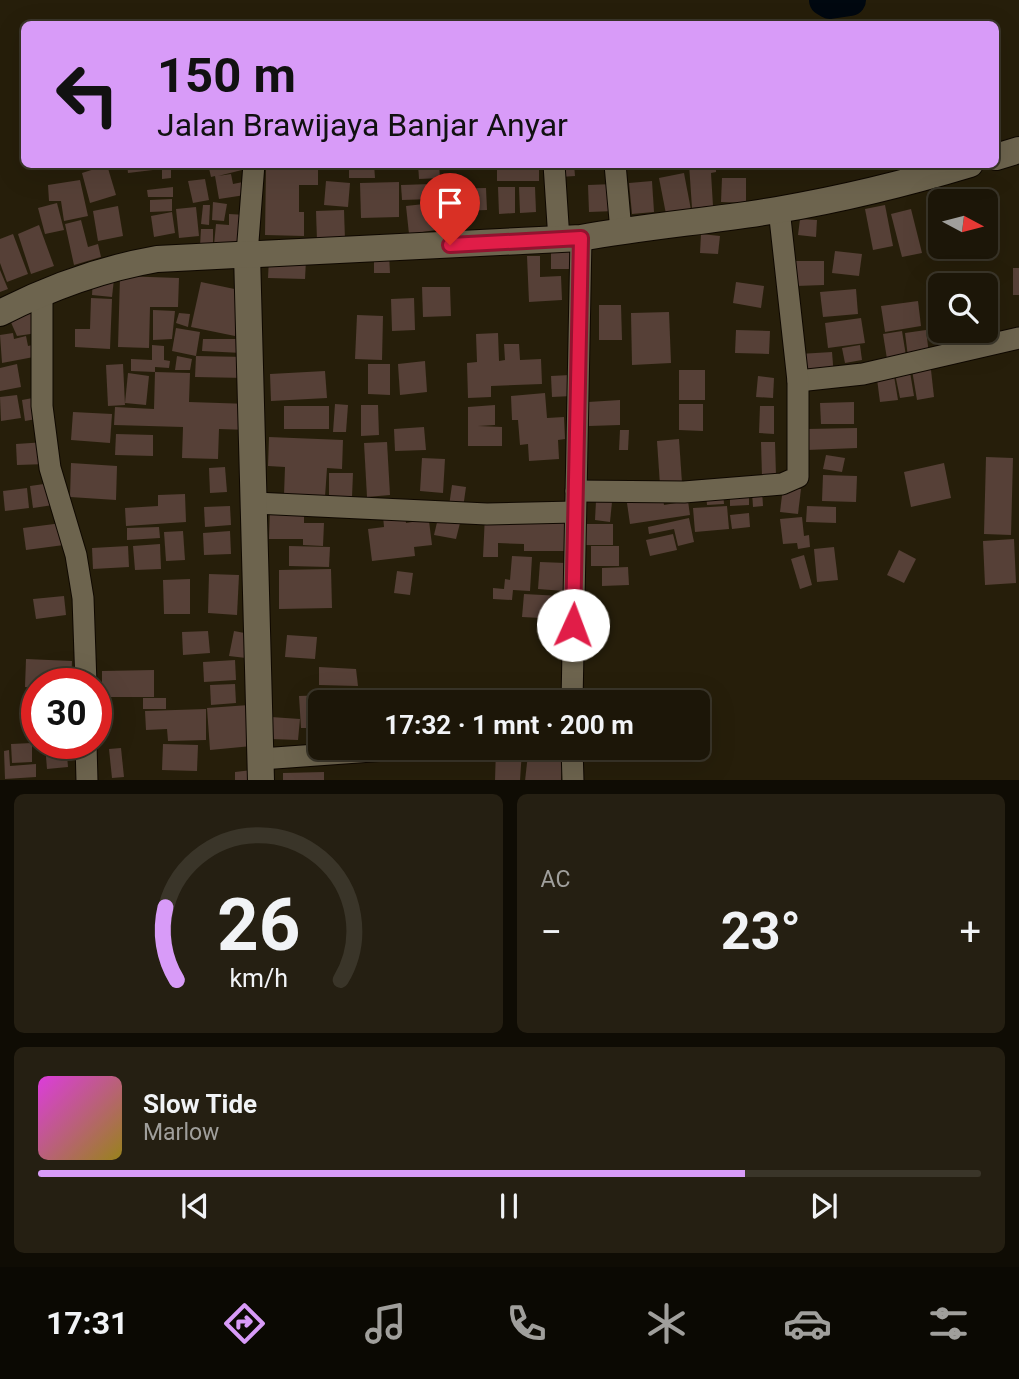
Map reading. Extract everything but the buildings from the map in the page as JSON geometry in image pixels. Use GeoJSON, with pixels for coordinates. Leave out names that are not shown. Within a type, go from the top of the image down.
{"type":"FeatureCollection","features":[{"type":"Feature","properties":{"kind":"street"},"geometry":{"type":"LineString","coordinates":[[999,156],[1019,150]]}},
{"type":"Feature","properties":{"kind":"street"},"geometry":{"type":"LineString","coordinates":[[254,168],[247,254],[261,770],[334,760]]}},
{"type":"Feature","properties":{"kind":"street"},"geometry":{"type":"LineString","coordinates":[[555,168],[570,239],[576,491],[572,690]]}},
{"type":"Feature","properties":{"kind":"street"},"geometry":{"type":"LineString","coordinates":[[615,168],[621,230]]}},
{"type":"Feature","properties":{"kind":"street"},"geometry":{"type":"LineString","coordinates":[[0,313],[42,292],[102,270],[138,262],[247,254],[570,239],[779,209],[958,168]]}},
{"type":"Feature","properties":{"kind":"street"},"geometry":{"type":"LineString","coordinates":[[576,491],[684,492],[782,484],[798,478],[798,381],[779,209]]}},
{"type":"Feature","properties":{"kind":"street"},"geometry":{"type":"LineString","coordinates":[[42,292],[43,406],[50,468],[76,555],[83,598],[85,668]]}},
{"type":"Feature","properties":{"kind":"street"},"geometry":{"type":"LineString","coordinates":[[798,381],[863,374],[1019,338]]}},
{"type":"Feature","properties":{"kind":"street"},"geometry":{"type":"LineString","coordinates":[[255,503],[487,514],[575,512]]}},
{"type":"Feature","properties":{"kind":"street"},"geometry":{"type":"LineString","coordinates":[[86,759],[87,780]]}},
{"type":"Feature","properties":{"kind":"street"},"geometry":{"type":"LineString","coordinates":[[572,760],[573,780]]}},
{"type":"Feature","properties":{"kind":"waterway"},"geometry":{"type":"LineString","coordinates":[[825,0],[830,3],[850,0]]}},
{"type":"Feature","properties":{"kind":"route"},"geometry":{"type":"LineString","coordinates":[[450,245],[581,238],[573,625]]}}]}
